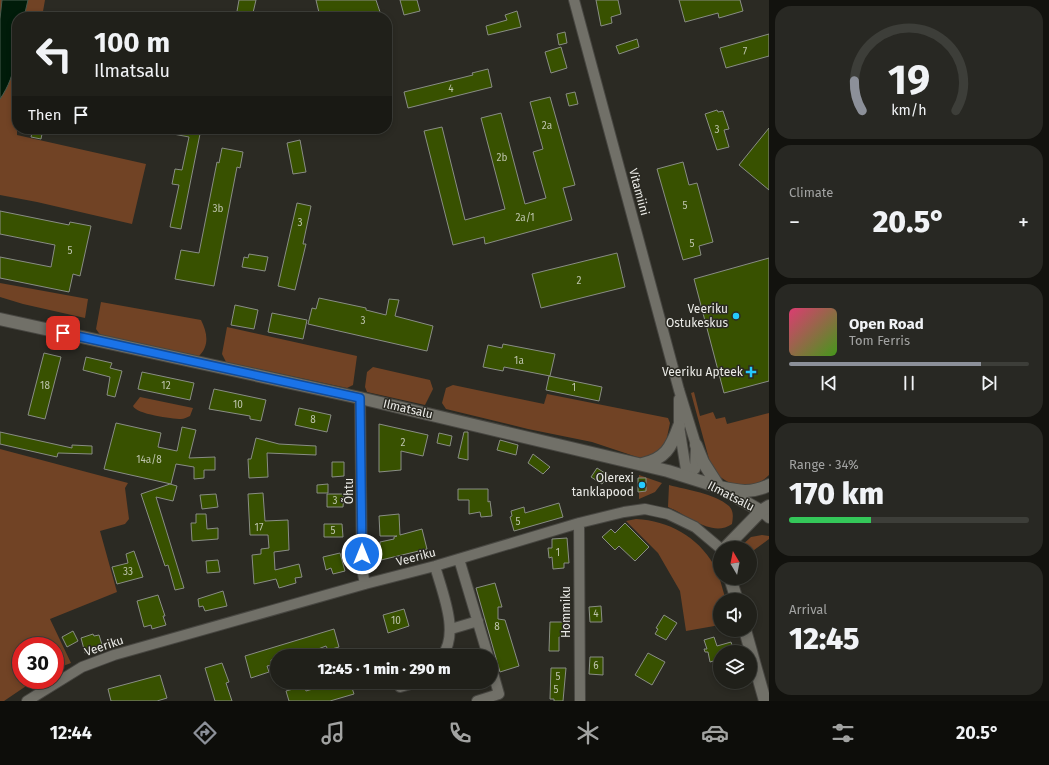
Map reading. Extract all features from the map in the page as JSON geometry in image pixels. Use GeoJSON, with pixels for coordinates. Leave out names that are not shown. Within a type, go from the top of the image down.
{"type":"FeatureCollection","features":[{"type":"Feature","properties":{"kind":"street","name":"Vitamiini"},"geometry":{"type":"LineString","coordinates":[[574,0],[679,390],[696,445],[694,468],[687,476]]}},
{"type":"Feature","properties":{"kind":"street","name":"Ilmatsalu"},"geometry":{"type":"LineString","coordinates":[[0,319],[360,398],[687,476],[719,487],[766,512]]}},
{"type":"Feature","properties":{"kind":"street","name":"Vitamiini"},"geometry":{"type":"LineString","coordinates":[[679,390],[679,426],[682,457],[687,476]]}},
{"type":"Feature","properties":{"kind":"street","name":"Õhtu"},"geometry":{"type":"LineString","coordinates":[[360,398],[362,569],[365,584]]}},
{"type":"Feature","properties":{"kind":"street"},"geometry":{"type":"LineString","coordinates":[[639,464],[657,461],[672,444],[679,426]]}},
{"type":"Feature","properties":{"kind":"street"},"geometry":{"type":"LineString","coordinates":[[696,445],[703,462],[719,487],[740,492],[753,492],[769,485]]}},
{"type":"Feature","properties":{"kind":"street"},"geometry":{"type":"LineString","coordinates":[[733,541],[766,512],[769,496]]}},
{"type":"Feature","properties":{"kind":"street","name":"Veeriku"},"geometry":{"type":"LineString","coordinates":[[27,701],[82,667],[114,655],[365,584],[435,566],[579,523],[644,509],[668,514],[695,527],[713,542]]}},
{"type":"Feature","properties":{"kind":"street","name":"Hommiku"},"geometry":{"type":"LineString","coordinates":[[579,523],[580,701]]}},
{"type":"Feature","properties":{"kind":"street"},"geometry":{"type":"LineString","coordinates":[[459,559],[486,649]]}},
{"type":"Feature","properties":{"kind":"street"},"geometry":{"type":"LineString","coordinates":[[435,566],[451,629],[447,649]]}},
{"type":"Feature","properties":{"kind":"street"},"geometry":{"type":"LineString","coordinates":[[451,629],[478,622]]}},
{"type":"Feature","properties":{"kind":"street"},"geometry":{"type":"LineString","coordinates":[[747,637],[765,701]]}},
{"type":"Feature","properties":{"kind":"street"},"geometry":{"type":"LineString","coordinates":[[477,701],[499,694],[498,689]]}},
{"type":"Feature","properties":{"kind":"shaded area"},"geometry":{"type":"Polygon","coordinates":[[[0,0],[45,0],[43,12],[12,12],[12,134],[146,164],[132,224],[0,195],[0,0]]]}},
{"type":"Feature","properties":{"kind":"shaded area"},"geometry":{"type":"Polygon","coordinates":[[[2,0],[28,0],[25,12],[12,12],[12,73],[6,89],[0,99],[0,19],[2,0]]]}},
{"type":"Feature","properties":{"kind":"shaded area"},"geometry":{"type":"Polygon","coordinates":[[[0,283],[88,299],[85,318],[23,304],[0,297],[0,283]]]}},
{"type":"Feature","properties":{"kind":"shaded area"},"geometry":{"type":"Polygon","coordinates":[[[101,302],[201,320],[206,334],[205,347],[199,356],[101,336],[96,329],[101,302]]]}},
{"type":"Feature","properties":{"kind":"shaded area"},"geometry":{"type":"Polygon","coordinates":[[[227,327],[357,356],[353,385],[347,388],[226,362],[222,354],[227,327]]]}},
{"type":"Feature","properties":{"kind":"shaded area"},"geometry":{"type":"Polygon","coordinates":[[[373,367],[430,380],[433,389],[425,405],[367,392],[365,387],[367,372],[373,367]]]}},
{"type":"Feature","properties":{"kind":"shaded area"},"geometry":{"type":"Polygon","coordinates":[[[453,385],[544,404],[547,394],[668,418],[670,423],[666,442],[656,456],[643,459],[592,442],[528,429],[446,409],[442,403],[446,388],[453,385]]]}},
{"type":"Feature","properties":{"kind":"shaded area"},"geometry":{"type":"Polygon","coordinates":[[[694,392],[700,416],[713,412],[716,419],[725,417],[727,424],[769,413],[769,475],[762,481],[755,485],[740,486],[726,481],[712,470],[691,393],[694,392]]]}},
{"type":"Feature","properties":{"kind":"shaded area"},"geometry":{"type":"Polygon","coordinates":[[[140,397],[193,408],[190,416],[182,419],[155,416],[140,411],[133,406],[140,397]]]}},
{"type":"Feature","properties":{"kind":"shaded area"},"geometry":{"type":"Polygon","coordinates":[[[0,449],[128,483],[125,488],[129,519],[125,524],[100,531],[117,592],[50,619],[59,637],[12,637],[12,689],[22,689],[4,701],[0,701],[0,449]]]}},
{"type":"Feature","properties":{"kind":"shaded area"},"geometry":{"type":"Polygon","coordinates":[[[639,475],[662,483],[655,492],[639,499],[639,475]]]}},
{"type":"Feature","properties":{"kind":"shaded area"},"geometry":{"type":"Polygon","coordinates":[[[669,485],[708,495],[723,502],[732,510],[732,524],[724,528],[708,527],[668,507],[669,485]]]}},
{"type":"Feature","properties":{"kind":"shaded area"},"geometry":{"type":"Polygon","coordinates":[[[636,519],[648,520],[671,527],[691,538],[707,555],[713,564],[713,585],[722,585],[724,593],[713,593],[713,626],[686,631],[680,591],[658,553],[626,521],[636,519]]]}},
{"type":"Feature","properties":{"kind":"shaded area"},"geometry":{"type":"Polygon","coordinates":[[[762,535],[769,536],[769,539],[757,548],[757,541],[747,541],[751,537],[762,535]]]}},
{"type":"Feature","properties":{"kind":"shaded area"},"geometry":{"type":"Polygon","coordinates":[[[64,648],[71,663],[64,666],[64,648]]]}},
{"type":"Feature","properties":{"kind":"building"},"geometry":{"type":"Polygon","coordinates":[[[239,0],[256,0],[253,12],[237,12],[239,0]]]}},
{"type":"Feature","properties":{"kind":"building"},"geometry":{"type":"Polygon","coordinates":[[[316,0],[376,0],[380,12],[319,12],[316,0]]]}},
{"type":"Feature","properties":{"kind":"building"},"geometry":{"type":"Polygon","coordinates":[[[400,0],[417,0],[420,11],[404,15],[400,0]]]}},
{"type":"Feature","properties":{"kind":"building"},"geometry":{"type":"Polygon","coordinates":[[[596,0],[618,0],[621,14],[611,17],[612,23],[601,26],[596,0]]]}},
{"type":"Feature","properties":{"kind":"building"},"geometry":{"type":"Polygon","coordinates":[[[679,0],[740,0],[743,11],[719,18],[718,13],[685,22],[679,0]]]}},
{"type":"Feature","properties":{"kind":"building"},"geometry":{"type":"Polygon","coordinates":[[[517,11],[521,27],[488,35],[486,26],[507,20],[505,15],[517,11]]]}},
{"type":"Feature","properties":{"kind":"building"},"geometry":{"type":"Polygon","coordinates":[[[565,32],[567,43],[559,45],[557,34],[565,32]]]}},
{"type":"Feature","properties":{"kind":"building"},"geometry":{"type":"Polygon","coordinates":[[[769,34],[769,56],[726,68],[720,48],[769,34]]]}},
{"type":"Feature","properties":{"kind":"building"},"geometry":{"type":"Polygon","coordinates":[[[637,39],[639,47],[619,54],[616,46],[637,39]]]}},
{"type":"Feature","properties":{"kind":"building"},"geometry":{"type":"Polygon","coordinates":[[[561,47],[567,68],[551,73],[545,52],[561,47]]]}},
{"type":"Feature","properties":{"kind":"building"},"geometry":{"type":"Polygon","coordinates":[[[488,69],[492,87],[408,108],[404,92],[473,75],[472,73],[488,69]]]}},
{"type":"Feature","properties":{"kind":"building"},"geometry":{"type":"Polygon","coordinates":[[[575,92],[578,104],[569,106],[566,94],[575,92]]]}},
{"type":"Feature","properties":{"kind":"building"},"geometry":{"type":"Polygon","coordinates":[[[550,97],[575,185],[563,188],[572,220],[485,244],[484,237],[453,245],[424,131],[442,127],[465,220],[505,209],[481,118],[501,113],[525,204],[546,198],[533,152],[543,149],[530,102],[550,97]]]}},
{"type":"Feature","properties":{"kind":"building"},"geometry":{"type":"Polygon","coordinates":[[[717,110],[718,112],[723,111],[729,129],[724,130],[729,147],[717,150],[705,114],[717,110]]]}},
{"type":"Feature","properties":{"kind":"building"},"geometry":{"type":"Polygon","coordinates":[[[769,128],[769,190],[739,165],[769,128]]]}},
{"type":"Feature","properties":{"kind":"building"},"geometry":{"type":"Polygon","coordinates":[[[32,134],[42,134],[41,139],[31,137],[32,134]]]}},
{"type":"Feature","properties":{"kind":"building"},"geometry":{"type":"Polygon","coordinates":[[[173,134],[200,134],[181,229],[170,227],[179,185],[172,184],[175,169],[182,170],[189,137],[173,134]]]}},
{"type":"Feature","properties":{"kind":"building"},"geometry":{"type":"Polygon","coordinates":[[[300,140],[306,172],[293,174],[287,143],[300,140]]]}},
{"type":"Feature","properties":{"kind":"building"},"geometry":{"type":"Polygon","coordinates":[[[222,148],[243,152],[240,168],[237,167],[214,286],[175,279],[181,250],[199,253],[217,162],[219,163],[222,148]]]}},
{"type":"Feature","properties":{"kind":"building"},"geometry":{"type":"Polygon","coordinates":[[[683,162],[689,185],[697,183],[713,242],[699,246],[701,255],[683,260],[657,169],[683,162]]]}},
{"type":"Feature","properties":{"kind":"building"},"geometry":{"type":"Polygon","coordinates":[[[297,203],[311,206],[303,244],[306,244],[295,290],[278,286],[297,203]]]}},
{"type":"Feature","properties":{"kind":"building"},"geometry":{"type":"Polygon","coordinates":[[[0,211],[69,225],[70,222],[91,226],[80,276],[73,274],[69,292],[0,278],[0,257],[51,267],[55,245],[0,234],[0,211]]]}},
{"type":"Feature","properties":{"kind":"building"},"geometry":{"type":"Polygon","coordinates":[[[617,253],[625,287],[541,308],[532,274],[617,253]]]}},
{"type":"Feature","properties":{"kind":"building"},"geometry":{"type":"Polygon","coordinates":[[[249,254],[268,257],[265,271],[242,267],[244,257],[248,258],[249,254]]]}},
{"type":"Feature","properties":{"kind":"building","name":"Veeriku Ostukeskus"},"geometry":{"type":"Polygon","coordinates":[[[769,258],[769,381],[724,393],[694,279],[769,258]]]}},
{"type":"Feature","properties":{"kind":"building"},"geometry":{"type":"Polygon","coordinates":[[[319,298],[366,308],[366,310],[386,315],[389,299],[399,300],[395,316],[433,326],[427,351],[308,324],[312,308],[316,309],[319,298]]]}},
{"type":"Feature","properties":{"kind":"building"},"geometry":{"type":"Polygon","coordinates":[[[235,305],[258,310],[254,329],[231,325],[235,305]]]}},
{"type":"Feature","properties":{"kind":"building"},"geometry":{"type":"Polygon","coordinates":[[[272,313],[307,320],[303,339],[268,332],[272,313]]]}},
{"type":"Feature","properties":{"kind":"building"},"geometry":{"type":"Polygon","coordinates":[[[503,344],[555,354],[550,376],[504,367],[503,371],[483,367],[488,345],[502,348],[503,344]]]}},
{"type":"Feature","properties":{"kind":"building"},"geometry":{"type":"Polygon","coordinates":[[[44,353],[61,357],[45,419],[28,415],[44,353]]]}},
{"type":"Feature","properties":{"kind":"building"},"geometry":{"type":"Polygon","coordinates":[[[86,357],[112,363],[110,368],[122,371],[115,397],[107,395],[110,377],[83,370],[86,357]]]}},
{"type":"Feature","properties":{"kind":"building"},"geometry":{"type":"Polygon","coordinates":[[[142,372],[194,383],[190,400],[138,389],[142,372]]]}},
{"type":"Feature","properties":{"kind":"building"},"geometry":{"type":"Polygon","coordinates":[[[549,376],[602,387],[599,401],[546,390],[549,376]]]}},
{"type":"Feature","properties":{"kind":"building"},"geometry":{"type":"Polygon","coordinates":[[[214,389],[266,400],[261,421],[250,419],[250,416],[209,409],[214,389]]]}},
{"type":"Feature","properties":{"kind":"building"},"geometry":{"type":"Polygon","coordinates":[[[299,408],[331,415],[327,432],[295,425],[299,408]]]}},
{"type":"Feature","properties":{"kind":"building"},"geometry":{"type":"Polygon","coordinates":[[[116,423],[161,433],[158,447],[177,451],[182,427],[196,430],[189,458],[215,457],[215,470],[204,470],[204,478],[194,479],[194,467],[176,464],[171,484],[104,469],[116,423]]]}},
{"type":"Feature","properties":{"kind":"building"},"geometry":{"type":"Polygon","coordinates":[[[379,424],[428,435],[423,456],[401,451],[401,470],[379,472],[379,424]]]}},
{"type":"Feature","properties":{"kind":"building"},"geometry":{"type":"Polygon","coordinates":[[[0,432],[72,448],[72,445],[92,446],[92,454],[58,453],[57,457],[0,444],[0,432]]]}},
{"type":"Feature","properties":{"kind":"building"},"geometry":{"type":"Polygon","coordinates":[[[464,432],[468,432],[468,460],[458,458],[464,432]]]}},
{"type":"Feature","properties":{"kind":"building"},"geometry":{"type":"Polygon","coordinates":[[[439,433],[452,436],[450,446],[437,443],[439,433]]]}},
{"type":"Feature","properties":{"kind":"building"},"geometry":{"type":"Polygon","coordinates":[[[256,438],[279,444],[316,446],[316,455],[267,453],[268,477],[249,478],[248,459],[251,459],[256,438]]]}},
{"type":"Feature","properties":{"kind":"building"},"geometry":{"type":"Polygon","coordinates":[[[500,440],[518,445],[516,455],[497,450],[500,440]]]}},
{"type":"Feature","properties":{"kind":"building"},"geometry":{"type":"Polygon","coordinates":[[[533,454],[550,467],[543,474],[528,463],[533,454]]]}},
{"type":"Feature","properties":{"kind":"building"},"geometry":{"type":"Polygon","coordinates":[[[332,462],[344,462],[344,476],[332,477],[332,462]]]}},
{"type":"Feature","properties":{"kind":"building"},"geometry":{"type":"Polygon","coordinates":[[[597,468],[608,475],[602,484],[591,477],[597,468]]]}},
{"type":"Feature","properties":{"kind":"building","name":"Olerexi tanklapood"},"geometry":{"type":"Polygon","coordinates":[[[638,478],[646,478],[646,491],[638,492],[638,478]]]}},
{"type":"Feature","properties":{"kind":"building"},"geometry":{"type":"Polygon","coordinates":[[[170,484],[177,486],[173,501],[156,497],[184,588],[175,590],[168,565],[165,566],[141,494],[170,484]]]}},
{"type":"Feature","properties":{"kind":"building"},"geometry":{"type":"Polygon","coordinates":[[[328,484],[328,493],[317,493],[317,485],[328,484]]]}},
{"type":"Feature","properties":{"kind":"building"},"geometry":{"type":"Polygon","coordinates":[[[458,489],[488,489],[488,502],[490,501],[492,516],[481,517],[480,512],[469,514],[469,500],[458,500],[458,489]]]}},
{"type":"Feature","properties":{"kind":"building"},"geometry":{"type":"Polygon","coordinates":[[[263,493],[265,521],[288,520],[289,550],[274,552],[275,570],[299,564],[302,577],[295,578],[296,583],[279,588],[276,579],[254,584],[252,555],[261,554],[261,549],[269,548],[268,535],[250,535],[248,494],[263,493]]]}},
{"type":"Feature","properties":{"kind":"building"},"geometry":{"type":"Polygon","coordinates":[[[216,494],[218,507],[202,509],[200,495],[216,494]]]}},
{"type":"Feature","properties":{"kind":"building"},"geometry":{"type":"Polygon","coordinates":[[[327,494],[344,494],[343,507],[327,507],[327,494]]]}},
{"type":"Feature","properties":{"kind":"building"},"geometry":{"type":"Polygon","coordinates":[[[559,503],[563,517],[514,531],[510,517],[512,516],[511,511],[524,507],[525,513],[559,503]]]}},
{"type":"Feature","properties":{"kind":"building"},"geometry":{"type":"Polygon","coordinates":[[[196,514],[206,514],[207,529],[218,528],[218,539],[192,541],[191,523],[196,523],[196,514]]]}},
{"type":"Feature","properties":{"kind":"building"},"geometry":{"type":"Polygon","coordinates":[[[399,514],[400,535],[422,529],[427,549],[381,560],[380,542],[394,539],[394,537],[397,536],[380,536],[379,516],[399,514]]]}},
{"type":"Feature","properties":{"kind":"building"},"geometry":{"type":"Polygon","coordinates":[[[625,523],[649,547],[635,561],[619,546],[615,550],[602,537],[611,529],[615,533],[625,523]]]}},
{"type":"Feature","properties":{"kind":"building"},"geometry":{"type":"Polygon","coordinates":[[[324,524],[342,524],[343,537],[324,537],[324,524]]]}},
{"type":"Feature","properties":{"kind":"building"},"geometry":{"type":"Polygon","coordinates":[[[567,538],[569,563],[564,563],[564,568],[553,569],[552,557],[549,558],[548,548],[552,548],[552,539],[567,538]]]}},
{"type":"Feature","properties":{"kind":"building"},"geometry":{"type":"Polygon","coordinates":[[[134,551],[143,577],[117,584],[112,567],[128,563],[126,554],[134,551]]]}},
{"type":"Feature","properties":{"kind":"building"},"geometry":{"type":"Polygon","coordinates":[[[340,553],[345,571],[333,574],[331,568],[326,570],[323,557],[340,553]]]}},
{"type":"Feature","properties":{"kind":"building"},"geometry":{"type":"Polygon","coordinates":[[[218,560],[220,572],[207,573],[206,561],[218,560]]]}},
{"type":"Feature","properties":{"kind":"building"},"geometry":{"type":"Polygon","coordinates":[[[495,583],[502,607],[498,607],[498,619],[505,620],[519,666],[500,672],[498,665],[498,649],[493,649],[476,588],[495,583]]]}},
{"type":"Feature","properties":{"kind":"building"},"geometry":{"type":"Polygon","coordinates":[[[223,591],[227,606],[205,611],[203,606],[199,607],[198,599],[223,591]]]}},
{"type":"Feature","properties":{"kind":"building"},"geometry":{"type":"Polygon","coordinates":[[[158,595],[165,616],[163,616],[166,625],[152,629],[151,625],[144,627],[137,601],[158,595]]]}},
{"type":"Feature","properties":{"kind":"building"},"geometry":{"type":"Polygon","coordinates":[[[601,606],[602,622],[590,622],[589,607],[601,606]]]}},
{"type":"Feature","properties":{"kind":"building"},"geometry":{"type":"Polygon","coordinates":[[[404,609],[409,626],[388,633],[383,615],[404,609]]]}},
{"type":"Feature","properties":{"kind":"building"},"geometry":{"type":"Polygon","coordinates":[[[664,615],[677,623],[666,640],[655,634],[658,629],[656,628],[664,615]]]}},
{"type":"Feature","properties":{"kind":"building"},"geometry":{"type":"Polygon","coordinates":[[[550,622],[566,622],[565,637],[559,637],[559,651],[549,651],[550,622]]]}},
{"type":"Feature","properties":{"kind":"building"},"geometry":{"type":"Polygon","coordinates":[[[334,629],[339,647],[332,649],[328,649],[326,646],[318,649],[270,649],[270,665],[267,666],[269,672],[251,678],[245,656],[334,629]]]}},
{"type":"Feature","properties":{"kind":"building"},"geometry":{"type":"Polygon","coordinates":[[[73,631],[78,641],[67,647],[64,637],[62,637],[73,631]]]}},
{"type":"Feature","properties":{"kind":"building"},"geometry":{"type":"Polygon","coordinates":[[[93,634],[94,636],[99,635],[103,648],[85,653],[81,638],[93,634]]]}},
{"type":"Feature","properties":{"kind":"building"},"geometry":{"type":"Polygon","coordinates":[[[714,637],[717,645],[713,645],[713,661],[710,662],[708,652],[705,652],[704,649],[707,649],[704,640],[714,637]]]}},
{"type":"Feature","properties":{"kind":"building"},"geometry":{"type":"Polygon","coordinates":[[[731,642],[732,645],[720,645],[731,642]]]}},
{"type":"Feature","properties":{"kind":"building"},"geometry":{"type":"Polygon","coordinates":[[[648,653],[665,662],[652,685],[635,675],[648,653]]]}},
{"type":"Feature","properties":{"kind":"building"},"geometry":{"type":"Polygon","coordinates":[[[590,657],[603,657],[603,675],[589,674],[590,657]]]}},
{"type":"Feature","properties":{"kind":"building"},"geometry":{"type":"Polygon","coordinates":[[[222,663],[229,682],[226,683],[232,701],[215,701],[205,668],[222,663]]]}},
{"type":"Feature","properties":{"kind":"building"},"geometry":{"type":"Polygon","coordinates":[[[551,668],[566,668],[563,701],[554,701],[554,699],[550,699],[551,668]]]}},
{"type":"Feature","properties":{"kind":"building"},"geometry":{"type":"Polygon","coordinates":[[[160,675],[167,698],[157,701],[111,701],[108,689],[160,675]]]}},
{"type":"Feature","properties":{"kind":"building"},"geometry":{"type":"Polygon","coordinates":[[[293,689],[305,689],[306,691],[313,689],[352,689],[354,694],[330,701],[289,701],[286,691],[293,689]]]}},
{"type":"Feature","properties":{"kind":"place","name":"Veeriku Ostukeskus"},"geometry":{"type":"Point","coordinates":[736,316]}},
{"type":"Feature","properties":{"kind":"place","name":"Veeriku Apteek"},"geometry":{"type":"Point","coordinates":[751,372]}},
{"type":"Feature","properties":{"kind":"place","name":"Olerexi tanklapood"},"geometry":{"type":"Point","coordinates":[642,485]}},
{"type":"Feature","properties":{"kind":"route"},"geometry":{"type":"LineString","coordinates":[[63,333],[360,398],[362,554]]}}]}
